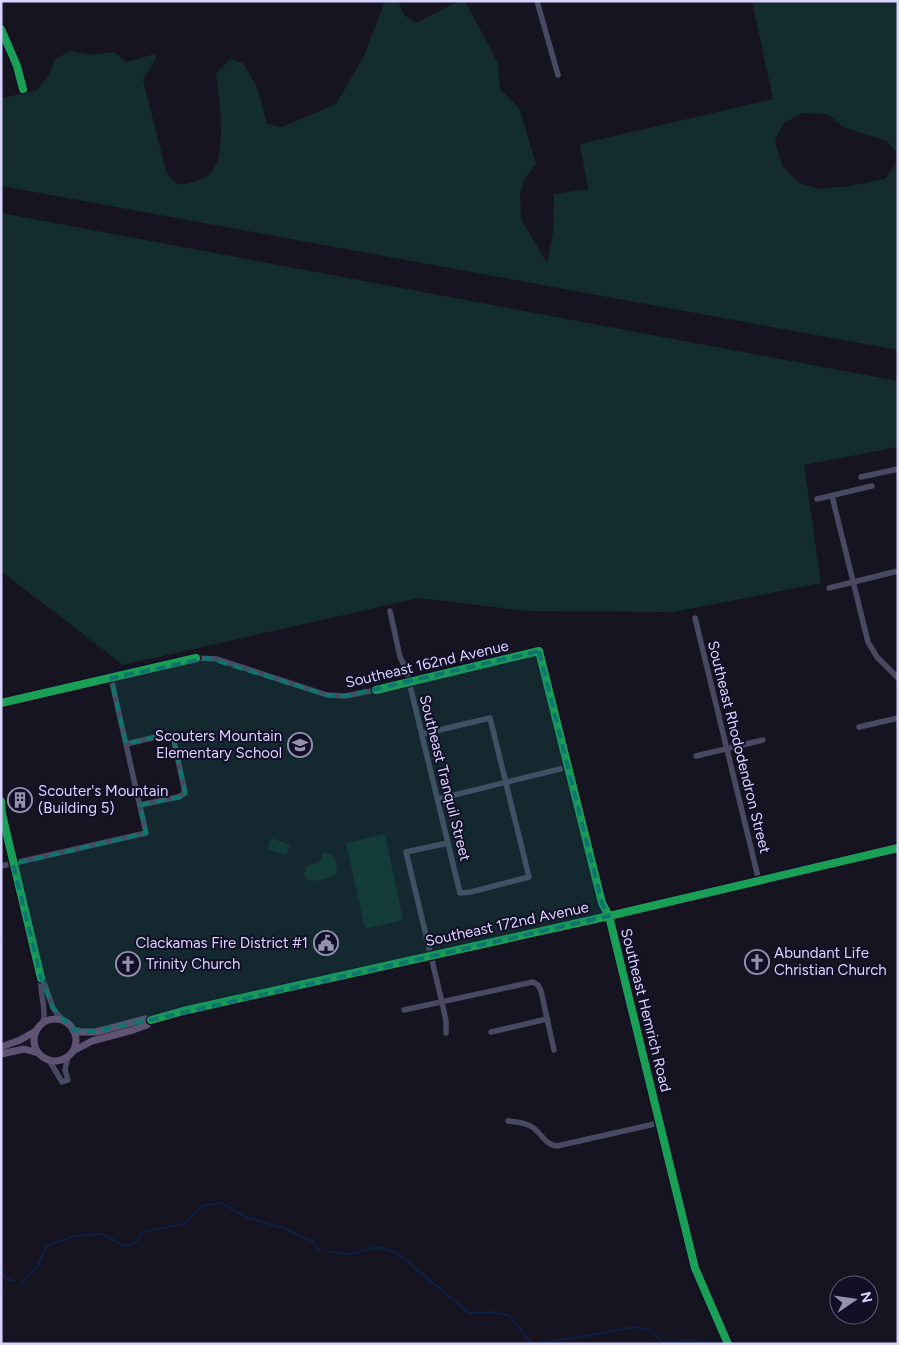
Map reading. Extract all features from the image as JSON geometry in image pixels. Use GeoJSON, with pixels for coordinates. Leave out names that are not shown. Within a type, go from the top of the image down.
{"type":"FeatureCollection","features":[{"type":"Feature","properties":{"kind":"main road","name":"Southeast 172nd Avenue"},"geometry":{"type":"LineString","coordinates":[[74,1030],[91,1032],[145,1019],[151,1020],[430,954],[609,916],[898,848]]}},
{"type":"Feature","properties":{"kind":"main road"},"geometry":{"type":"LineString","coordinates":[[1,1047],[20,1040],[36,1031],[43,1022],[50,1019],[62,1020],[74,1030],[76,1042],[70,1053]]}},
{"type":"Feature","properties":{"kind":"main road","name":"Southeast 172nd Avenue"},"geometry":{"type":"LineString","coordinates":[[49,1060],[57,1061],[92,1041],[147,1025],[151,1020]]}},
{"type":"Feature","properties":{"kind":"main road"},"geometry":{"type":"LineString","coordinates":[[36,1031],[34,1042],[38,1053]]}},
{"type":"Feature","properties":{"kind":"main road"},"geometry":{"type":"LineString","coordinates":[[1,1054],[24,1049],[38,1053],[49,1060]]}},
{"type":"Feature","properties":{"kind":"street"},"geometry":{"type":"LineString","coordinates":[[537,1],[558,75]]}},
{"type":"Feature","properties":{"kind":"street"},"geometry":{"type":"LineString","coordinates":[[1,28],[12,54],[23,90]]}},
{"type":"Feature","properties":{"kind":"street"},"geometry":{"type":"LineString","coordinates":[[861,477],[898,469]]}},
{"type":"Feature","properties":{"kind":"street"},"geometry":{"type":"LineString","coordinates":[[817,499],[872,486]]}},
{"type":"Feature","properties":{"kind":"street"},"geometry":{"type":"LineString","coordinates":[[832,496],[868,642],[877,657],[898,678]]}},
{"type":"Feature","properties":{"kind":"street"},"geometry":{"type":"LineString","coordinates":[[828,588],[898,571]]}},
{"type":"Feature","properties":{"kind":"street","name":"Southeast Tranquil Street"},"geometry":{"type":"LineString","coordinates":[[390,611],[400,656],[406,669],[460,893],[471,892],[529,877],[505,782]]}},
{"type":"Feature","properties":{"kind":"street","name":"Southeast Rhododendron Street"},"geometry":{"type":"LineString","coordinates":[[695,618],[759,881]]}},
{"type":"Feature","properties":{"kind":"street","name":"Southeast 162nd Avenue"},"geometry":{"type":"LineString","coordinates":[[1,703],[196,658],[208,658],[327,696],[345,696],[539,651]]}},
{"type":"Feature","properties":{"kind":"street","name":"Southeast Hemrich Road"},"geometry":{"type":"LineString","coordinates":[[539,651],[602,903],[609,916],[695,1268],[728,1344]]}},
{"type":"Feature","properties":{"kind":"street"},"geometry":{"type":"LineString","coordinates":[[1,866],[146,833],[111,678]]}},
{"type":"Feature","properties":{"kind":"street"},"geometry":{"type":"LineString","coordinates":[[422,734],[490,718],[505,782]]}},
{"type":"Feature","properties":{"kind":"street"},"geometry":{"type":"LineString","coordinates":[[859,727],[898,718]]}},
{"type":"Feature","properties":{"kind":"street"},"geometry":{"type":"LineString","coordinates":[[126,744],[170,735],[176,750],[184,794],[140,805]]}},
{"type":"Feature","properties":{"kind":"street"},"geometry":{"type":"LineString","coordinates":[[696,756],[763,740]]}},
{"type":"Feature","properties":{"kind":"street"},"geometry":{"type":"LineString","coordinates":[[438,799],[568,767]]}},
{"type":"Feature","properties":{"kind":"street"},"geometry":{"type":"LineString","coordinates":[[1,800],[1,814],[41,978],[53,1008],[62,1020]]}},
{"type":"Feature","properties":{"kind":"street"},"geometry":{"type":"LineString","coordinates":[[446,1033],[446,1021],[442,1002],[406,852],[448,842]]}},
{"type":"Feature","properties":{"kind":"street"},"geometry":{"type":"LineString","coordinates":[[41,978],[40,986],[45,1010],[43,1022]]}},
{"type":"Feature","properties":{"kind":"street"},"geometry":{"type":"LineString","coordinates":[[404,1010],[533,982],[540,988],[554,1050]]}},
{"type":"Feature","properties":{"kind":"street"},"geometry":{"type":"LineString","coordinates":[[491,1032],[547,1020]]}},
{"type":"Feature","properties":{"kind":"street"},"geometry":{"type":"LineString","coordinates":[[49,1060],[62,1082],[68,1080],[65,1070],[70,1053]]}},
{"type":"Feature","properties":{"kind":"street"},"geometry":{"type":"LineString","coordinates":[[508,1121],[520,1122],[532,1127],[551,1146],[659,1123]]}},
{"type":"Feature","properties":{"kind":"highlighted area"},"geometry":{"type":"Polygon","coordinates":[[[539,651],[602,903],[609,916],[151,1020],[91,1032],[73,1030],[53,1008],[41,978],[13,864],[146,833],[140,805],[186,796],[172,733],[126,744],[111,678],[208,658],[327,695],[345,696],[539,651]]]}},
{"type":"Feature","properties":{"kind":"green space"},"geometry":{"type":"Polygon","coordinates":[[[385,1],[398,1],[404,15],[416,23],[459,1],[465,1],[498,63],[500,89],[519,108],[536,164],[525,178],[520,194],[521,219],[547,263],[553,232],[554,194],[588,189],[580,144],[773,99],[752,1],[898,1],[898,350],[1,186],[1,98],[36,91],[49,75],[55,59],[71,51],[91,55],[114,52],[126,62],[155,54],[156,59],[143,80],[166,171],[173,181],[179,184],[190,183],[205,177],[211,173],[217,161],[220,150],[221,123],[216,74],[230,59],[243,63],[258,89],[267,124],[282,127],[336,104],[363,58],[385,1]],[[803,113],[784,123],[775,140],[782,166],[799,183],[818,189],[850,186],[885,179],[895,165],[896,152],[887,141],[845,128],[827,114],[803,113]]]}},
{"type":"Feature","properties":{"kind":"green space"},"geometry":{"type":"Polygon","coordinates":[[[1,213],[898,381],[898,447],[804,465],[821,583],[674,612],[527,611],[419,598],[123,665],[1,571],[1,213]]]}},
{"type":"Feature","properties":{"kind":"green space"},"geometry":{"type":"Polygon","coordinates":[[[385,834],[403,920],[365,929],[346,843],[385,834]]]}},
{"type":"Feature","properties":{"kind":"green space"},"geometry":{"type":"Polygon","coordinates":[[[271,838],[290,845],[286,855],[268,849],[271,838]]]}},
{"type":"Feature","properties":{"kind":"green space"},"geometry":{"type":"Polygon","coordinates":[[[324,852],[335,857],[336,874],[323,880],[308,880],[304,875],[307,866],[319,862],[324,852]]]}},
{"type":"Feature","properties":{"kind":"waterway"},"geometry":{"type":"LineString","coordinates":[[23,1282],[38,1266],[46,1246],[75,1236],[102,1234],[125,1246],[136,1242],[143,1232],[184,1224],[202,1206],[221,1203],[248,1218],[283,1228],[312,1241],[320,1251]]}},
{"type":"Feature","properties":{"kind":"waterway"},"geometry":{"type":"LineString","coordinates":[[330,1252],[350,1254],[378,1247],[397,1253],[469,1313],[489,1312],[509,1315],[532,1344]]}},
{"type":"Feature","properties":{"kind":"waterway"},"geometry":{"type":"LineString","coordinates":[[1,1275],[15,1281]]}},
{"type":"Feature","properties":{"kind":"waterway"},"geometry":{"type":"LineString","coordinates":[[535,1344],[634,1327],[650,1330],[663,1343],[692,1340],[713,1344]]}},
{"type":"Feature","properties":{"kind":"cycle path"},"geometry":{"type":"LineString","coordinates":[[1,29],[17,66],[23,89]]}},
{"type":"Feature","properties":{"kind":"cycle path"},"geometry":{"type":"LineString","coordinates":[[376,690],[539,651],[602,903],[609,916],[695,1268],[728,1344]]}},
{"type":"Feature","properties":{"kind":"cycle path"},"geometry":{"type":"LineString","coordinates":[[1,703],[196,658]]}},
{"type":"Feature","properties":{"kind":"cycle path"},"geometry":{"type":"LineString","coordinates":[[1,801],[2,814],[41,978]]}},
{"type":"Feature","properties":{"kind":"cycle path"},"geometry":{"type":"LineString","coordinates":[[151,1020],[183,1011],[609,916],[898,848]]}},
{"type":"Feature","properties":{"kind":"place","name":"Scouters Mountain Elementary School"},"geometry":{"type":"Point","coordinates":[300,745]}},
{"type":"Feature","properties":{"kind":"place","name":"Scouter's Mountain (Building 5)"},"geometry":{"type":"Point","coordinates":[20,800]}},
{"type":"Feature","properties":{"kind":"place","name":"Clackamas Fire District #1"},"geometry":{"type":"Point","coordinates":[326,943]}},
{"type":"Feature","properties":{"kind":"place","name":"Abundant Life Christian Church"},"geometry":{"type":"Point","coordinates":[757,962]}},
{"type":"Feature","properties":{"kind":"place","name":"Trinity Church"},"geometry":{"type":"Point","coordinates":[128,964]}}]}
